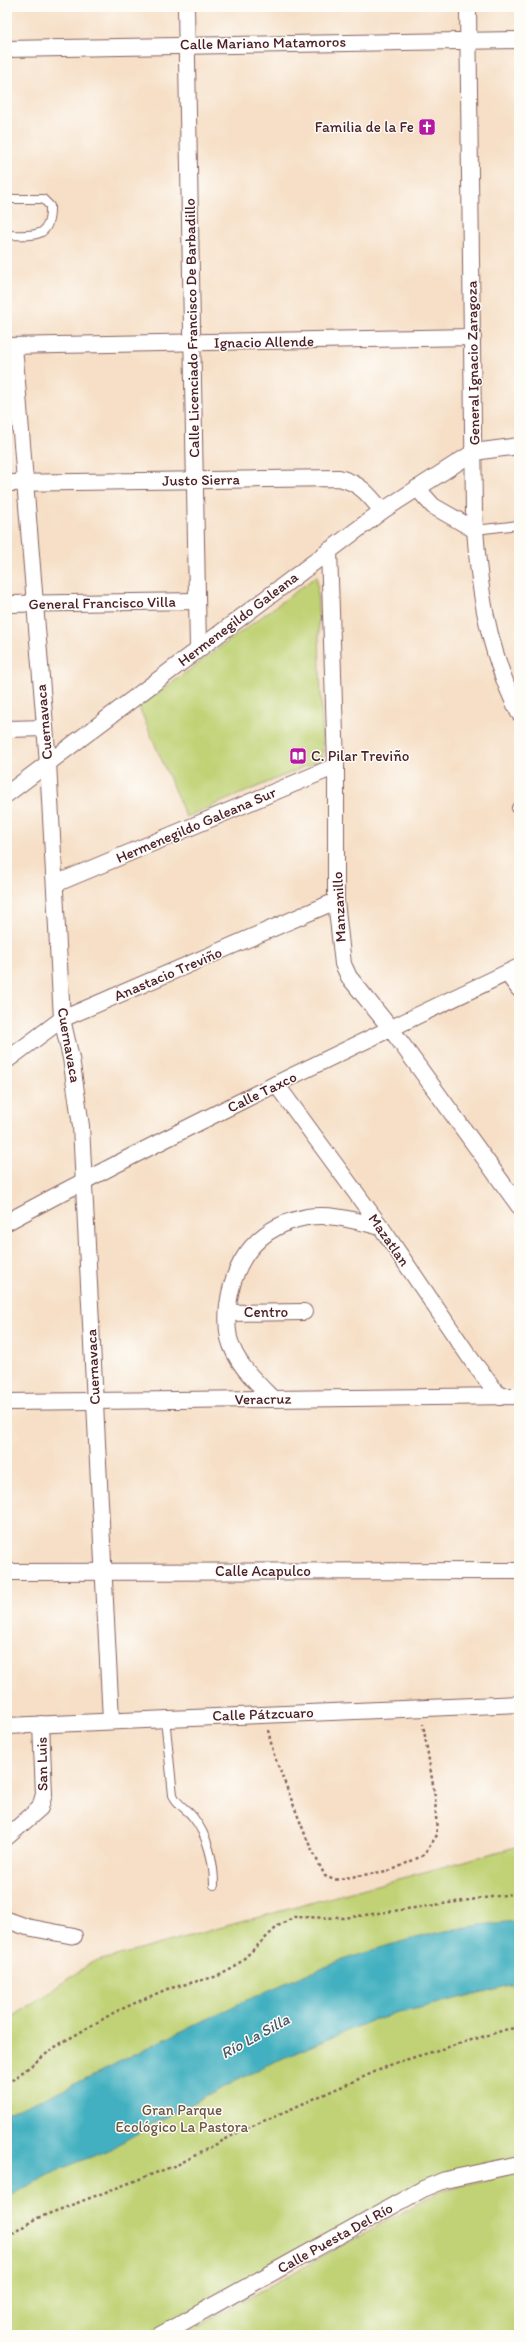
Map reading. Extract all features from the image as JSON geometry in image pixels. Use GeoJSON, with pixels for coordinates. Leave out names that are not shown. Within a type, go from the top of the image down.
{"type":"FeatureCollection","features":[{"type":"Feature","properties":{"kind":"street","name":"Calle Licenciado Francisco De Barbadillo"},"geometry":{"type":"LineString","coordinates":[[186,7],[191,344],[198,649]]}},
{"type":"Feature","properties":{"kind":"street","name":"General Ignacio Zaragoza"},"geometry":{"type":"LineString","coordinates":[[468,7],[475,530],[478,582],[489,636],[506,683],[519,713]]}},
{"type":"Feature","properties":{"kind":"street","name":"Calle Mariano Matamoros"},"geometry":{"type":"LineString","coordinates":[[7,49],[469,39],[519,40]]}},
{"type":"Feature","properties":{"kind":"street","name":"Ignacio Allende"},"geometry":{"type":"LineString","coordinates":[[10,346],[191,344],[473,337]]}},
{"type":"Feature","properties":{"kind":"street","name":"Cuernavaca"},"geometry":{"type":"LineString","coordinates":[[10,346],[24,482],[48,763],[62,1019],[78,1097],[85,1180],[110,1720]]}},
{"type":"Feature","properties":{"kind":"street"},"geometry":{"type":"LineString","coordinates":[[474,452],[519,446]]}},
{"type":"Feature","properties":{"kind":"street","name":"Hermenegildo Galeana"},"geometry":{"type":"LineString","coordinates":[[7,794],[382,511],[474,452]]}},
{"type":"Feature","properties":{"kind":"street","name":"Justo Sierra"},"geometry":{"type":"LineString","coordinates":[[7,482],[339,478],[350,481],[367,492],[382,511]]}},
{"type":"Feature","properties":{"kind":"street"},"geometry":{"type":"LineString","coordinates":[[417,488],[433,506],[475,530]]}},
{"type":"Feature","properties":{"kind":"street","name":"Manzanillo"},"geometry":{"type":"LineString","coordinates":[[329,550],[336,766],[336,901],[343,964],[349,977],[391,1029],[519,1206]]}},
{"type":"Feature","properties":{"kind":"street","name":"General Francisco Villa"},"geometry":{"type":"LineString","coordinates":[[7,604],[197,601]]}},
{"type":"Feature","properties":{"kind":"street"},"geometry":{"type":"LineString","coordinates":[[7,729],[45,728]]}},
{"type":"Feature","properties":{"kind":"street","name":"Hermenegildo Galeana Sur"},"geometry":{"type":"LineString","coordinates":[[55,884],[336,766]]}},
{"type":"Feature","properties":{"kind":"street","name":"Anastacio Treviño"},"geometry":{"type":"LineString","coordinates":[[7,1060],[62,1019],[336,901]]}},
{"type":"Feature","properties":{"kind":"street"},"geometry":{"type":"LineString","coordinates":[[513,970],[519,989]]}},
{"type":"Feature","properties":{"kind":"street","name":"Calle Taxco"},"geometry":{"type":"LineString","coordinates":[[7,1222],[85,1180],[276,1084],[513,970]]}},
{"type":"Feature","properties":{"kind":"street","name":"Mazatlan"},"geometry":{"type":"LineString","coordinates":[[276,1084],[381,1227],[474,1362],[500,1397]]}},
{"type":"Feature","properties":{"kind":"street"},"geometry":{"type":"LineString","coordinates":[[273,1399],[239,1361],[229,1338],[228,1313],[230,1291],[238,1265],[259,1239],[283,1223],[307,1217],[332,1215],[381,1227]]}},
{"type":"Feature","properties":{"kind":"street","name":"Centro"},"geometry":{"type":"LineString","coordinates":[[228,1313],[304,1312]]}},
{"type":"Feature","properties":{"kind":"street","name":"Veracruz"},"geometry":{"type":"LineString","coordinates":[[7,1402],[519,1396]]}},
{"type":"Feature","properties":{"kind":"street","name":"Calle Acapulco"},"geometry":{"type":"LineString","coordinates":[[7,1572],[519,1571]]}},
{"type":"Feature","properties":{"kind":"street","name":"Calle Pátzcuaro"},"geometry":{"type":"LineString","coordinates":[[7,1726],[110,1720],[519,1704]]}},
{"type":"Feature","properties":{"kind":"street","name":"San Luis"},"geometry":{"type":"LineString","coordinates":[[7,1837],[40,1808],[44,1794],[41,1724]]}},
{"type":"Feature","properties":{"kind":"street"},"geometry":{"type":"LineString","coordinates":[[7,1920],[27,1927],[74,1936]]}},
{"type":"Feature","properties":{"kind":"street","name":"Calle Puesta Del Río"},"geometry":{"type":"LineString","coordinates":[[160,2335],[423,2189],[445,2180],[519,2164]]}},
{"type":"Feature","properties":{"kind":"lane"},"geometry":{"type":"LineString","coordinates":[[7,199],[43,199],[50,206],[50,218],[48,228],[42,232],[26,235],[7,235]]}},
{"type":"Feature","properties":{"kind":"lane"},"geometry":{"type":"LineString","coordinates":[[475,530],[519,525]]}},
{"type":"Feature","properties":{"kind":"lane"},"geometry":{"type":"LineString","coordinates":[[519,806],[516,808],[519,815]]}},
{"type":"Feature","properties":{"kind":"lane"},"geometry":{"type":"LineString","coordinates":[[165,1718],[173,1795],[177,1804],[193,1817],[200,1829],[210,1852],[214,1885]]}},
{"type":"Feature","properties":{"kind":"path"},"geometry":{"type":"LineString","coordinates":[[265,1714],[274,1755],[308,1842],[325,1876],[334,1880],[392,1870],[424,1855],[437,1835],[435,1797],[420,1708]]}},
{"type":"Feature","properties":{"kind":"path"},"geometry":{"type":"LineString","coordinates":[[7,2084],[58,2045],[116,2012],[167,1988],[218,1976],[235,1966],[278,1926],[294,1917],[344,1918],[519,1893]]}},
{"type":"Feature","properties":{"kind":"path"},"geometry":{"type":"LineString","coordinates":[[7,2237],[35,2219],[179,2164],[241,2131],[395,2063],[508,2029],[519,2028]]}},
{"type":"Feature","properties":{"kind":"green space"},"geometry":{"type":"Polygon","coordinates":[[[317,576],[323,759],[186,817],[139,707],[317,576]]]}},
{"type":"Feature","properties":{"kind":"green space","name":"Gran Parque Ecológico La Pastora"},"geometry":{"type":"Polygon","coordinates":[[[519,1846],[519,2160],[438,2180],[146,2335],[7,2335],[7,2021],[91,1963],[519,1846]]]}},
{"type":"Feature","properties":{"kind":"green space"},"geometry":{"type":"Polygon","coordinates":[[[519,2172],[519,2330],[510,2335],[181,2335],[442,2190],[519,2172]]]}},
{"type":"Feature","properties":{"kind":"water","name":"Río La Silla"},"geometry":{"type":"Polygon","coordinates":[[[519,1921],[519,1983],[375,2019],[267,2065],[151,2125],[111,2149],[63,2168],[7,2197],[7,2113],[58,2092],[232,2007],[324,1967],[420,1937],[469,1927],[519,1921]]]}},
{"type":"Feature","properties":{"kind":"place","name":"Familia de la Fe"},"geometry":{"type":"Point","coordinates":[427,127]}},
{"type":"Feature","properties":{"kind":"place","name":"C. Pilar Treviño"},"geometry":{"type":"Point","coordinates":[298,756]}}]}
